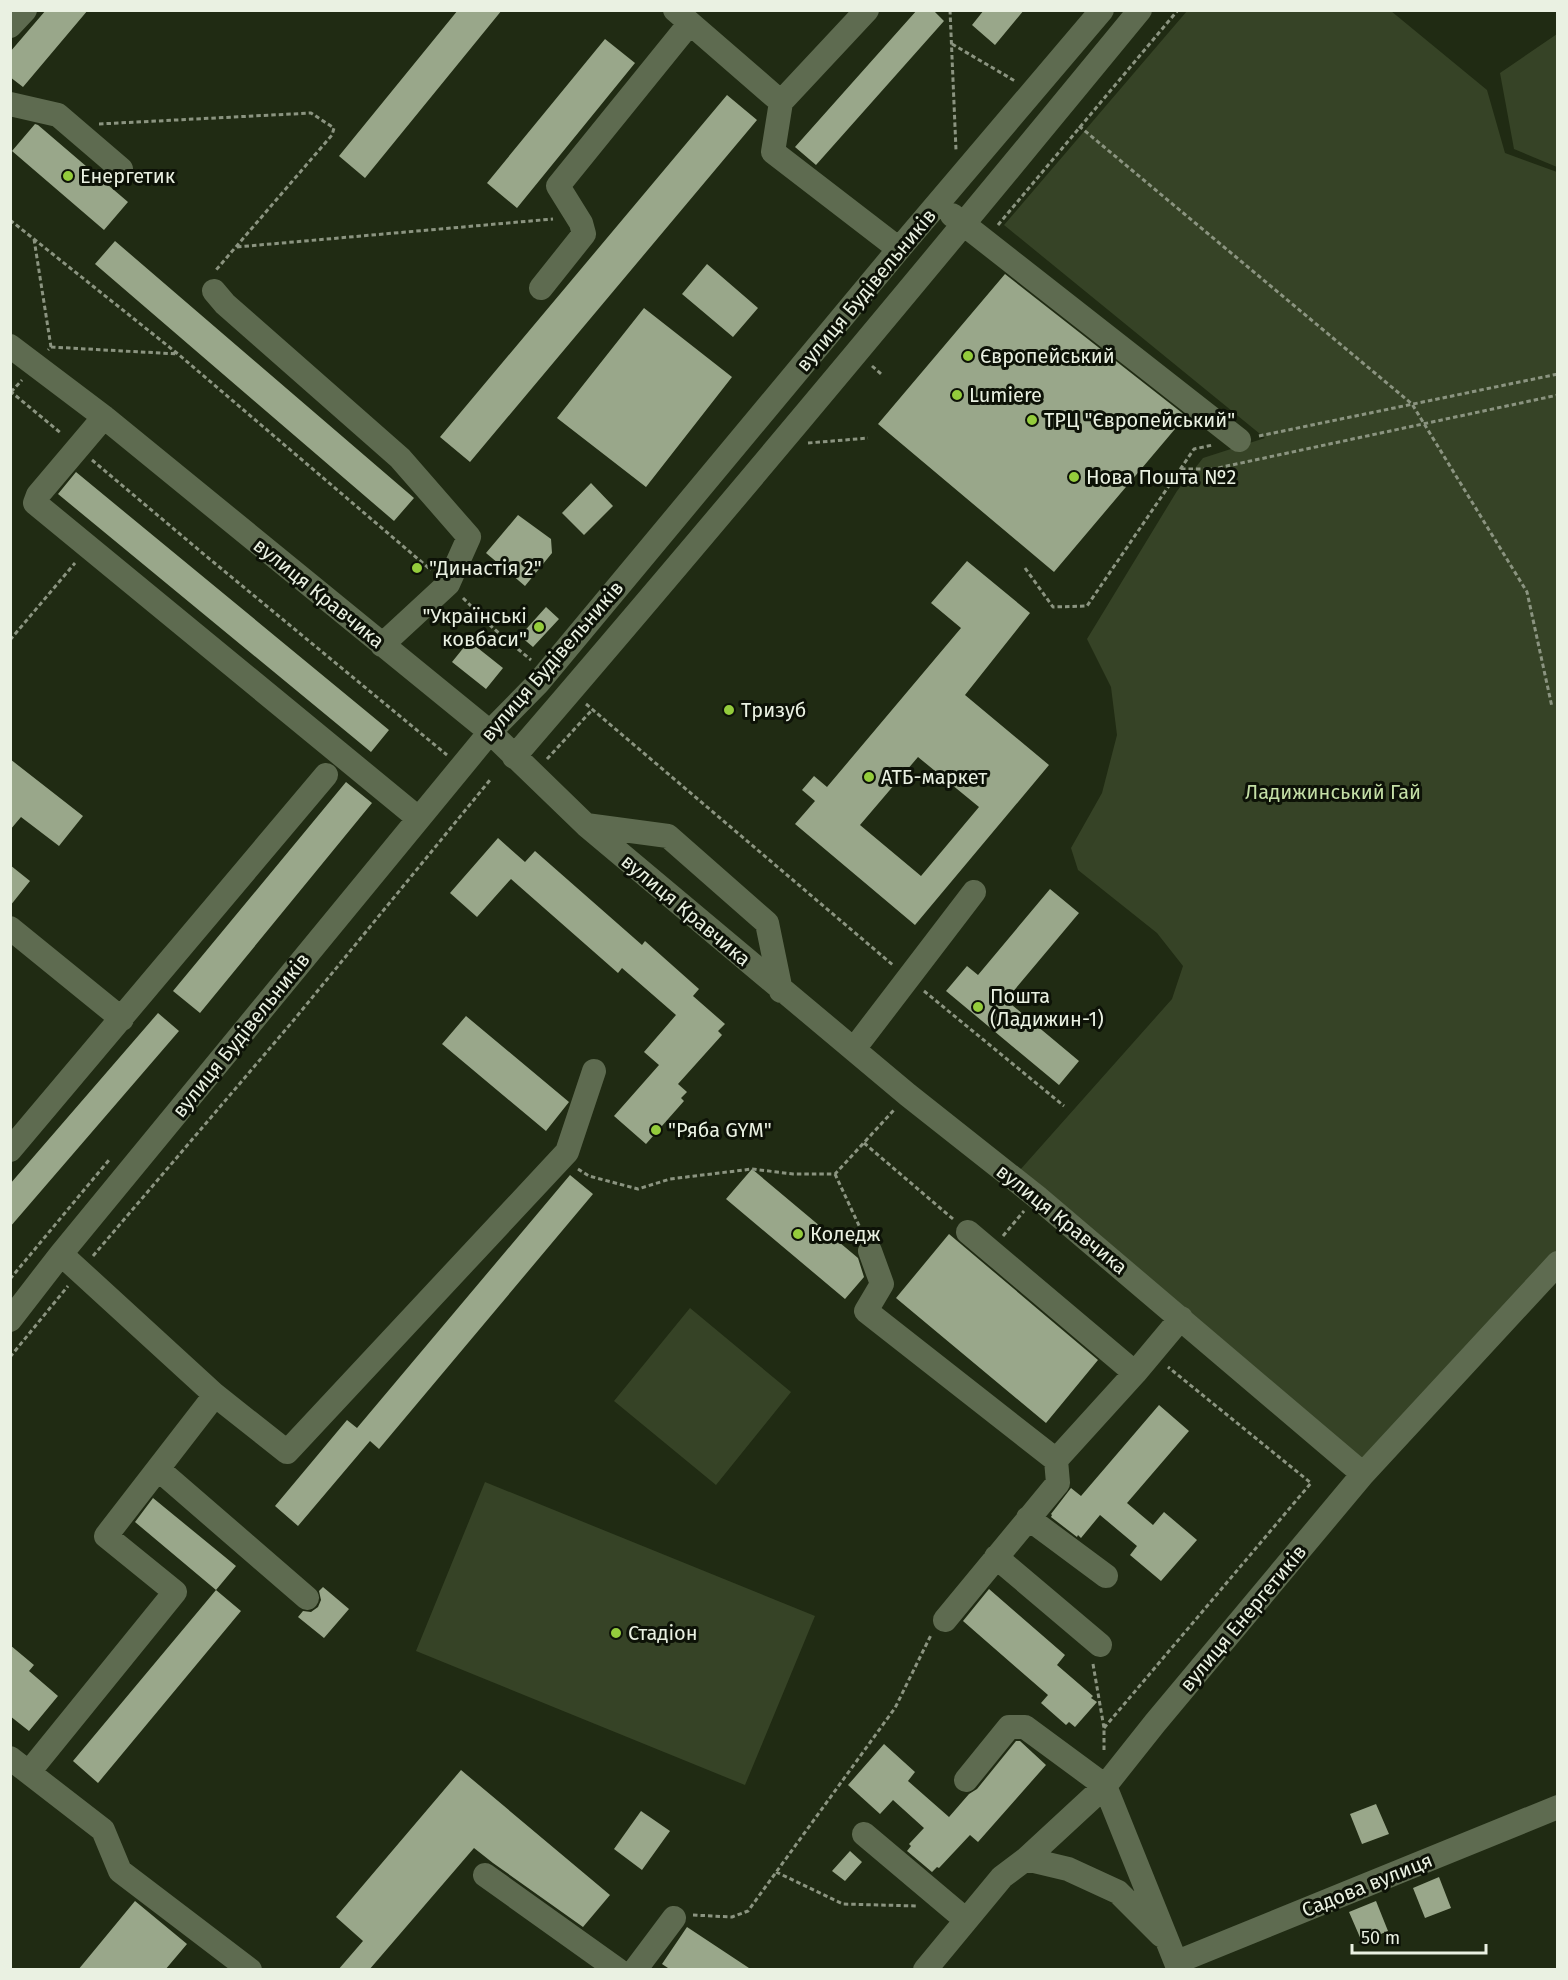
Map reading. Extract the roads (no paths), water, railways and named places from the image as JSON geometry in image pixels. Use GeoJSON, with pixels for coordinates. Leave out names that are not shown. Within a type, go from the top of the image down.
{"type":"FeatureCollection","features":[{"type":"Feature","properties":{"kind":"street"},"geometry":{"type":"LineString","coordinates":[[10,26],[25,10]]}},
{"type":"Feature","properties":{"kind":"street"},"geometry":{"type":"LineString","coordinates":[[867,10],[782,102],[773,152],[899,249]]}},
{"type":"Feature","properties":{"kind":"street","name":"вулиця Будівельників"},"geometry":{"type":"LineString","coordinates":[[10,1320],[61,1254],[418,818],[490,732],[538,683],[899,249],[1102,10]]}},
{"type":"Feature","properties":{"kind":"street"},"geometry":{"type":"LineString","coordinates":[[514,757],[964,226],[1140,10]]}},
{"type":"Feature","properties":{"kind":"street"},"geometry":{"type":"LineString","coordinates":[[541,288],[584,234],[577,216],[558,186],[682,16],[782,102]]}},
{"type":"Feature","properties":{"kind":"street"},"geometry":{"type":"LineString","coordinates":[[10,104],[58,115],[121,169]]}},
{"type":"Feature","properties":{"kind":"street"},"geometry":{"type":"LineString","coordinates":[[939,204],[1231,442]]}},
{"type":"Feature","properties":{"kind":"street"},"geometry":{"type":"LineString","coordinates":[[214,291],[225,304],[400,458],[469,537],[448,584],[382,645]]}},
{"type":"Feature","properties":{"kind":"street","name":"вулиця Кравчика"},"geometry":{"type":"LineString","coordinates":[[10,346],[104,417],[490,732],[586,825],[781,991],[1037,1197],[1363,1474]]}},
{"type":"Feature","properties":{"kind":"street"},"geometry":{"type":"LineString","coordinates":[[794,376],[819,397]]}},
{"type":"Feature","properties":{"kind":"street"},"geometry":{"type":"LineString","coordinates":[[104,417],[38,495],[35,503],[418,818]]}},
{"type":"Feature","properties":{"kind":"street"},"geometry":{"type":"LineString","coordinates":[[10,1150],[326,775]]}},
{"type":"Feature","properties":{"kind":"street"},"geometry":{"type":"LineString","coordinates":[[586,825],[668,836],[767,922],[781,991]]}},
{"type":"Feature","properties":{"kind":"street"},"geometry":{"type":"LineString","coordinates":[[854,1049],[974,892]]}},
{"type":"Feature","properties":{"kind":"street"},"geometry":{"type":"LineString","coordinates":[[10,928],[122,1019]]}},
{"type":"Feature","properties":{"kind":"street"},"geometry":{"type":"LineString","coordinates":[[61,1254],[215,1395],[287,1452],[567,1152],[594,1071]]}},
{"type":"Feature","properties":{"kind":"street"},"geometry":{"type":"LineString","coordinates":[[968,1232],[1135,1373]]}},
{"type":"Feature","properties":{"kind":"street"},"geometry":{"type":"LineString","coordinates":[[870,1251],[882,1284],[866,1311],[1056,1460],[1058,1483],[945,1620]]}},
{"type":"Feature","properties":{"kind":"street","name":"вулиця Енергетиків"},"geometry":{"type":"LineString","coordinates":[[925,1970],[958,1914],[1026,1859],[1105,1786],[1363,1474],[1557,1263]]}},
{"type":"Feature","properties":{"kind":"street"},"geometry":{"type":"LineString","coordinates":[[1056,1460],[1135,1373],[1181,1318]]}},
{"type":"Feature","properties":{"kind":"street"},"geometry":{"type":"LineString","coordinates":[[215,1395],[106,1536],[175,1592],[20,1765],[103,1830],[120,1871],[250,1970]]}},
{"type":"Feature","properties":{"kind":"street"},"geometry":{"type":"LineString","coordinates":[[158,1469],[307,1598]]}},
{"type":"Feature","properties":{"kind":"street"},"geometry":{"type":"LineString","coordinates":[[1028,1518],[1106,1576]]}},
{"type":"Feature","properties":{"kind":"street"},"geometry":{"type":"LineString","coordinates":[[996,1557],[1100,1645]]}},
{"type":"Feature","properties":{"kind":"street"},"geometry":{"type":"LineString","coordinates":[[966,1780],[1010,1727],[1025,1727],[1105,1786],[1175,1958]]}},
{"type":"Feature","properties":{"kind":"street","name":"Садова вулиця"},"geometry":{"type":"LineString","coordinates":[[1175,1958],[1557,1807]]}},
{"type":"Feature","properties":{"kind":"street"},"geometry":{"type":"LineString","coordinates":[[864,1834],[958,1914]]}},
{"type":"Feature","properties":{"kind":"street"},"geometry":{"type":"LineString","coordinates":[[1026,1859],[1068,1869],[1118,1892],[1175,1958]]}},
{"type":"Feature","properties":{"kind":"street"},"geometry":{"type":"LineString","coordinates":[[485,1875],[618,1970]]}},
{"type":"Feature","properties":{"kind":"street"},"geometry":{"type":"LineString","coordinates":[[635,1970],[674,1918]]}},
{"type":"Feature","properties":{"kind":"place","name":"Енергетик"},"geometry":{"type":"Point","coordinates":[68,176]}},
{"type":"Feature","properties":{"kind":"place","name":"Європейський"},"geometry":{"type":"Point","coordinates":[968,356]}},
{"type":"Feature","properties":{"kind":"place","name":"Lumiere"},"geometry":{"type":"Point","coordinates":[957,395]}},
{"type":"Feature","properties":{"kind":"place","name":"ТРЦ \"Європейський\""},"geometry":{"type":"Point","coordinates":[1032,420]}},
{"type":"Feature","properties":{"kind":"place","name":"Нова Пошта №2"},"geometry":{"type":"Point","coordinates":[1074,477]}},
{"type":"Feature","properties":{"kind":"place","name":"\"Династія 2\""},"geometry":{"type":"Point","coordinates":[417,568]}},
{"type":"Feature","properties":{"kind":"place","name":"\"Українські ковбаси\""},"geometry":{"type":"Point","coordinates":[539,627]}},
{"type":"Feature","properties":{"kind":"place","name":"Тризуб"},"geometry":{"type":"Point","coordinates":[729,710]}},
{"type":"Feature","properties":{"kind":"place","name":"АТБ-маркет"},"geometry":{"type":"Point","coordinates":[869,777]}},
{"type":"Feature","properties":{"kind":"place","name":"Пошта (Ладижин-1)"},"geometry":{"type":"Point","coordinates":[978,1007]}},
{"type":"Feature","properties":{"kind":"place","name":"\"Ряба GYM\""},"geometry":{"type":"Point","coordinates":[656,1130]}},
{"type":"Feature","properties":{"kind":"place","name":"Коледж"},"geometry":{"type":"Point","coordinates":[798,1234]}},
{"type":"Feature","properties":{"kind":"place","name":"Стадіон"},"geometry":{"type":"Point","coordinates":[616,1633]}},
{"type":"Feature","properties":{"kind":"park label","name":"Ладижинський Гай"},"geometry":{"type":"Point","coordinates":[1333,792]}}]}
